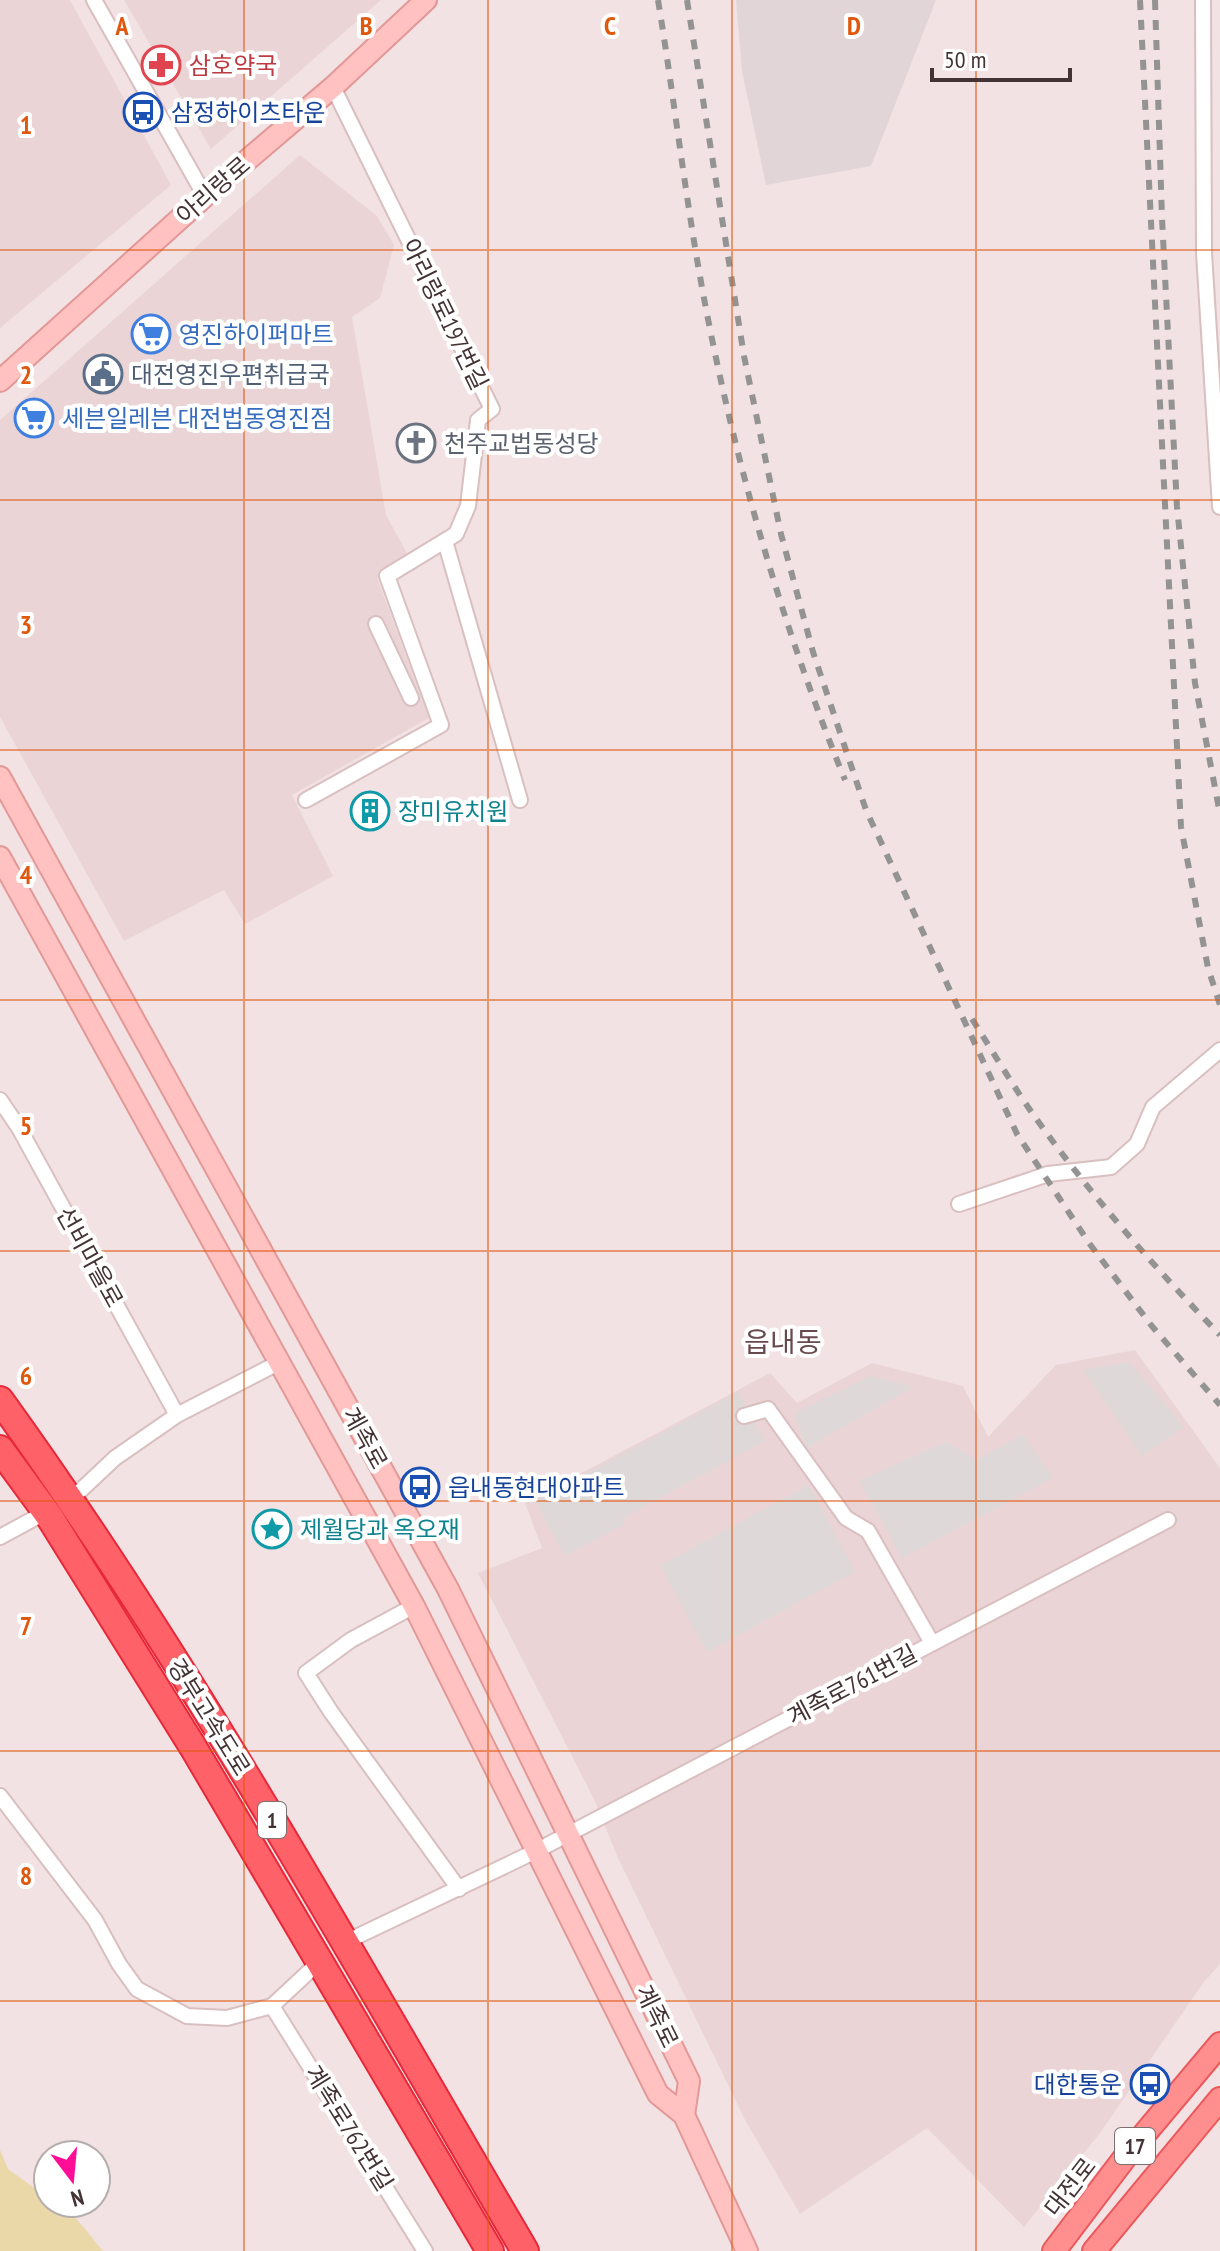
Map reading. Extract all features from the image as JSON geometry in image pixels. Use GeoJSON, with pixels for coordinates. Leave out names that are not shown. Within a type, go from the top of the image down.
{"type":"FeatureCollection","features":[{"type":"Feature","properties":{"kind":"highway","name":"경부고속도로"},"geometry":{"type":"LineString","coordinates":[[0,1400],[71,1499],[218,1729],[525,2251]]}},
{"type":"Feature","properties":{"kind":"highway","name":"경부고속도로"},"geometry":{"type":"LineString","coordinates":[[0,1449],[49,1516],[193,1747],[490,2251]]}},
{"type":"Feature","properties":{"kind":"main road","name":"아리랑로"},"geometry":{"type":"LineString","coordinates":[[0,381],[205,196],[333,87],[426,0]]}},
{"type":"Feature","properties":{"kind":"main road","name":"계족로"},"geometry":{"type":"LineString","coordinates":[[0,777],[448,1589],[689,2081],[684,2115]]}},
{"type":"Feature","properties":{"kind":"main road","name":"계족로"},"geometry":{"type":"LineString","coordinates":[[0,857],[7,888],[414,1606],[658,2094],[684,2115],[747,2251]]}},
{"type":"Feature","properties":{"kind":"main road","name":"대전로"},"geometry":{"type":"LineString","coordinates":[[1054,2251],[1126,2156],[1220,2044]]}},
{"type":"Feature","properties":{"kind":"main road","name":"17"},"geometry":{"type":"LineString","coordinates":[[1094,2251],[1220,2099]]}},
{"type":"Feature","properties":{"kind":"street"},"geometry":{"type":"LineString","coordinates":[[94,0],[205,196]]}},
{"type":"Feature","properties":{"kind":"street"},"geometry":{"type":"LineString","coordinates":[[1203,0],[1204,253],[1220,507]]}},
{"type":"Feature","properties":{"kind":"street","name":"아리랑로197번길"},"geometry":{"type":"LineString","coordinates":[[306,800],[441,725],[387,576],[456,534],[468,506],[478,420],[492,409],[333,87]]}},
{"type":"Feature","properties":{"kind":"street"},"geometry":{"type":"LineString","coordinates":[[1204,253],[1220,253]]}},
{"type":"Feature","properties":{"kind":"street"},"geometry":{"type":"LineString","coordinates":[[445,541],[520,800]]}},
{"type":"Feature","properties":{"kind":"street"},"geometry":{"type":"LineString","coordinates":[[376,624],[411,698]]}},
{"type":"Feature","properties":{"kind":"street"},"geometry":{"type":"LineString","coordinates":[[959,1204],[1048,1174],[1111,1167],[1137,1144],[1153,1107],[1220,1050]]}},
{"type":"Feature","properties":{"kind":"street","name":"선비마을로"},"geometry":{"type":"LineString","coordinates":[[0,1100],[19,1128],[177,1415]]}},
{"type":"Feature","properties":{"kind":"street"},"geometry":{"type":"LineString","coordinates":[[81,1490],[115,1458],[177,1415],[278,1363]]}},
{"type":"Feature","properties":{"kind":"street"},"geometry":{"type":"LineString","coordinates":[[744,1416],[768,1409],[846,1518],[868,1531],[932,1643]]}},
{"type":"Feature","properties":{"kind":"street"},"geometry":{"type":"LineString","coordinates":[[0,1537],[37,1517]]}},
{"type":"Feature","properties":{"kind":"street","name":"계족로761번길"},"geometry":{"type":"LineString","coordinates":[[536,1851],[1168,1520]]}},
{"type":"Feature","properties":{"kind":"street"},"geometry":{"type":"LineString","coordinates":[[414,1606],[351,1640],[306,1673],[459,1889]]}},
{"type":"Feature","properties":{"kind":"street"},"geometry":{"type":"LineString","coordinates":[[0,1796],[95,1920],[137,1989],[187,2016],[227,2018],[272,2006],[317,1964]]}},
{"type":"Feature","properties":{"kind":"street"},"geometry":{"type":"LineString","coordinates":[[358,1936],[536,1851]]}},
{"type":"Feature","properties":{"kind":"street","name":"계족로762번길"},"geometry":{"type":"LineString","coordinates":[[272,2006],[425,2251]]}},
{"type":"Feature","properties":{"kind":"shaded area"},"geometry":{"type":"Polygon","coordinates":[[[0,0],[70,0],[171,185],[0,328],[0,0]]]}},
{"type":"Feature","properties":{"kind":"shaded area"},"geometry":{"type":"Polygon","coordinates":[[[124,0],[381,0],[211,149],[124,0]]]}},
{"type":"Feature","properties":{"kind":"shaded area"},"geometry":{"type":"Polygon","coordinates":[[[736,0],[936,0],[871,166],[766,185],[742,71],[736,0]]]}},
{"type":"Feature","properties":{"kind":"shaded area"},"geometry":{"type":"Polygon","coordinates":[[[300,155],[377,216],[394,245],[380,298],[352,317],[386,515],[408,555],[377,578],[429,718],[292,795],[333,876],[245,924],[224,890],[124,941],[0,717],[0,420],[300,155]]]}},
{"type":"Feature","properties":{"kind":"shaded area","name":"읍내동현대아파트"},"geometry":{"type":"Polygon","coordinates":[[[1135,1350],[1220,1468],[1220,1964],[1203,1983],[1100,2133],[1024,2227],[927,2128],[800,2214],[745,2120],[618,1858],[594,1799],[478,1573],[542,1548],[525,1503],[770,1373],[797,1403],[872,1363],[963,1386],[988,1437],[1056,1365],[1135,1350]]]}},
{"type":"Feature","properties":{"kind":"shaded area"},"geometry":{"type":"Polygon","coordinates":[[[1129,1362],[1184,1427],[1142,1456],[1083,1370],[1129,1362]]]}},
{"type":"Feature","properties":{"kind":"shaded area"},"geometry":{"type":"Polygon","coordinates":[[[871,1376],[914,1387],[806,1448],[794,1413],[871,1376]]]}},
{"type":"Feature","properties":{"kind":"shaded area"},"geometry":{"type":"Polygon","coordinates":[[[738,1392],[765,1441],[625,1517],[623,1525],[565,1556],[535,1501],[738,1392]]]}},
{"type":"Feature","properties":{"kind":"shaded area"},"geometry":{"type":"Polygon","coordinates":[[[1023,1434],[1053,1478],[902,1558],[859,1480],[946,1442],[977,1460],[1023,1434]]]}},
{"type":"Feature","properties":{"kind":"shaded area"},"geometry":{"type":"Polygon","coordinates":[[[809,1485],[855,1572],[707,1652],[660,1565],[809,1485]]]}},
{"type":"Feature","properties":{"kind":"shaded area"},"geometry":{"type":"Polygon","coordinates":[[[0,2150],[8,2169],[32,2186],[32,2219],[76,2219],[103,2251],[0,2251],[0,2150]]]}},
{"type":"Feature","properties":{"kind":"railway"},"geometry":{"type":"LineString","coordinates":[[658,0],[697,257],[729,417],[780,601],[845,780]]}},
{"type":"Feature","properties":{"kind":"railway"},"geometry":{"type":"LineString","coordinates":[[687,0],[744,356],[781,534],[813,652],[866,810],[1017,1134],[1089,1243],[1151,1325],[1220,1405]]}},
{"type":"Feature","properties":{"kind":"railway"},"geometry":{"type":"LineString","coordinates":[[1140,0],[1181,827],[1208,968],[1220,1005]]}},
{"type":"Feature","properties":{"kind":"railway"},"geometry":{"type":"LineString","coordinates":[[1155,0],[1162,218],[1177,507],[1195,683],[1220,814]]}},
{"type":"Feature","properties":{"kind":"railway"},"geometry":{"type":"LineString","coordinates":[[972,1019],[1056,1146],[1100,1202],[1220,1335]]}},
{"type":"Feature","properties":{"kind":"place","name":"삼호약국"},"geometry":{"type":"Point","coordinates":[161,65]}},
{"type":"Feature","properties":{"kind":"place","name":"삼정하이츠타운"},"geometry":{"type":"Point","coordinates":[143,112]}},
{"type":"Feature","properties":{"kind":"place","name":"영진하이퍼마트"},"geometry":{"type":"Point","coordinates":[151,334]}},
{"type":"Feature","properties":{"kind":"place","name":"대전영진우편취급국"},"geometry":{"type":"Point","coordinates":[103,374]}},
{"type":"Feature","properties":{"kind":"place","name":"세븐일레븐 대전법동영진점"},"geometry":{"type":"Point","coordinates":[34,418]}},
{"type":"Feature","properties":{"kind":"place","name":"천주교법동성당"},"geometry":{"type":"Point","coordinates":[416,443]}},
{"type":"Feature","properties":{"kind":"place","name":"장미유치원"},"geometry":{"type":"Point","coordinates":[370,811]}},
{"type":"Feature","properties":{"kind":"place","name":"읍내동현대아파트"},"geometry":{"type":"Point","coordinates":[420,1487]}},
{"type":"Feature","properties":{"kind":"place","name":"제월당과 옥오재"},"geometry":{"type":"Point","coordinates":[272,1529]}},
{"type":"Feature","properties":{"kind":"place","name":"대한통운"},"geometry":{"type":"Point","coordinates":[1150,2084]}},
{"type":"Feature","properties":{"kind":"district","name":"읍내동"},"geometry":{"type":"Point","coordinates":[783,1341]}}]}
